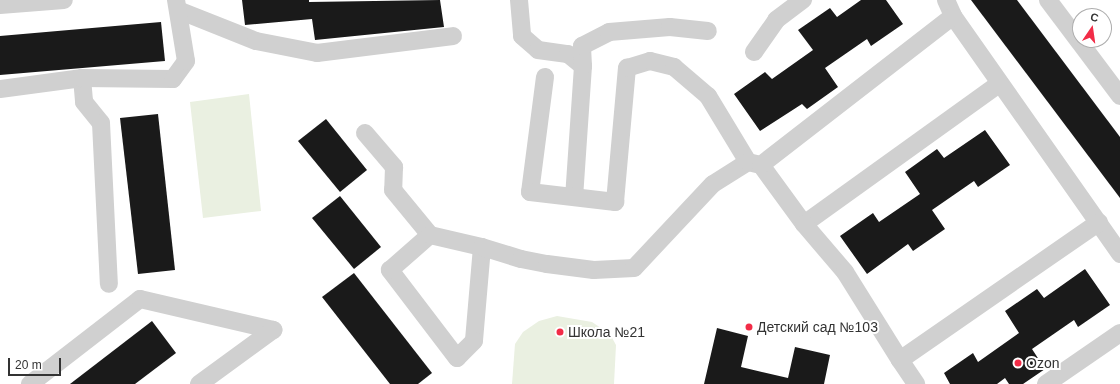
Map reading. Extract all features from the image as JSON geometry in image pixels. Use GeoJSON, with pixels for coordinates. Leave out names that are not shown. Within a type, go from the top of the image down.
{"type":"FeatureCollection","features":[{"type":"Feature","properties":{"kind":"street"},"geometry":{"type":"LineString","coordinates":[[0,4],[64,0]]}},
{"type":"Feature","properties":{"kind":"street"},"geometry":{"type":"LineString","coordinates":[[519,0],[522,36],[538,50],[568,54],[583,66]]}},
{"type":"Feature","properties":{"kind":"street"},"geometry":{"type":"LineString","coordinates":[[754,52],[776,20],[803,0]]}},
{"type":"Feature","properties":{"kind":"street"},"geometry":{"type":"LineString","coordinates":[[946,0],[954,16],[1118,247]]}},
{"type":"Feature","properties":{"kind":"street"},"geometry":{"type":"LineString","coordinates":[[1048,0],[1120,96]]}},
{"type":"Feature","properties":{"kind":"street"},"geometry":{"type":"LineString","coordinates":[[177,5],[256,41],[317,53],[453,36]]}},
{"type":"Feature","properties":{"kind":"street"},"geometry":{"type":"LineString","coordinates":[[0,89],[82,78],[173,79],[186,61],[177,5]]}},
{"type":"Feature","properties":{"kind":"street"},"geometry":{"type":"LineString","coordinates":[[365,133],[394,166],[393,190],[430,235],[547,264],[594,270],[634,268],[713,184],[754,164],[954,16]]}},
{"type":"Feature","properties":{"kind":"street"},"geometry":{"type":"LineString","coordinates":[[574,197],[583,66],[582,46],[609,32],[670,27],[708,31]]}},
{"type":"Feature","properties":{"kind":"street"},"geometry":{"type":"LineString","coordinates":[[545,77],[530,192],[615,202],[627,68],[650,61],[674,67],[708,96],[754,164],[845,272],[916,384]]}},
{"type":"Feature","properties":{"kind":"street"},"geometry":{"type":"LineString","coordinates":[[82,78],[84,102],[101,123],[109,284]]}},
{"type":"Feature","properties":{"kind":"street"},"geometry":{"type":"LineString","coordinates":[[804,224],[1000,82]]}},
{"type":"Feature","properties":{"kind":"street"},"geometry":{"type":"LineString","coordinates":[[900,360],[1099,222]]}},
{"type":"Feature","properties":{"kind":"street"},"geometry":{"type":"LineString","coordinates":[[430,235],[390,270],[457,358],[474,341],[482,247]]}},
{"type":"Feature","properties":{"kind":"street"},"geometry":{"type":"LineString","coordinates":[[30,384],[140,299],[273,330],[199,384]]}},
{"type":"Feature","properties":{"kind":"street"},"geometry":{"type":"LineString","coordinates":[[1046,384],[1120,333]]}},
{"type":"Feature","properties":{"kind":"green space"},"geometry":{"type":"Polygon","coordinates":[[[249,94],[261,211],[203,218],[190,102],[249,94]]]}},
{"type":"Feature","properties":{"kind":"green space"},"geometry":{"type":"Polygon","coordinates":[[[557,316],[592,322],[610,334],[616,345],[614,384],[512,384],[515,344],[523,332],[539,321],[557,316]]]}},
{"type":"Feature","properties":{"kind":"building"},"geometry":{"type":"Polygon","coordinates":[[[242,0],[309,0],[309,2],[440,0],[444,27],[315,40],[312,19],[245,25],[242,0]]]}},
{"type":"Feature","properties":{"kind":"building"},"geometry":{"type":"Polygon","coordinates":[[[861,0],[886,0],[903,24],[871,46],[867,39],[825,68],[838,87],[807,109],[802,104],[760,131],[734,94],[765,72],[772,79],[813,50],[798,30],[830,8],[837,17],[861,0]]]}},
{"type":"Feature","properties":{"kind":"building"},"geometry":{"type":"Polygon","coordinates":[[[971,0],[1017,0],[1120,137],[1120,198],[971,0]]]}},
{"type":"Feature","properties":{"kind":"building"},"geometry":{"type":"Polygon","coordinates":[[[161,22],[165,61],[0,75],[0,36],[161,22]]]}},
{"type":"Feature","properties":{"kind":"building"},"geometry":{"type":"Polygon","coordinates":[[[158,114],[175,270],[138,274],[120,118],[158,114]]]}},
{"type":"Feature","properties":{"kind":"building"},"geometry":{"type":"Polygon","coordinates":[[[326,119],[367,170],[340,192],[298,141],[326,119]]]}},
{"type":"Feature","properties":{"kind":"building"},"geometry":{"type":"Polygon","coordinates":[[[985,130],[1010,165],[978,187],[974,181],[932,210],[945,229],[913,251],[908,244],[867,274],[840,236],[873,213],[879,222],[920,194],[905,172],[937,149],[944,158],[985,130]]]}},
{"type":"Feature","properties":{"kind":"building"},"geometry":{"type":"Polygon","coordinates":[[[340,196],[381,247],[354,269],[312,218],[340,196]]]}},
{"type":"Feature","properties":{"kind":"building"},"geometry":{"type":"Polygon","coordinates":[[[1085,269],[1110,305],[1078,327],[1074,320],[1032,349],[1045,369],[1023,384],[1009,384],[1005,378],[997,384],[950,384],[944,373],[973,353],[978,362],[1019,333],[1005,311],[1037,289],[1044,298],[1085,269]]]}},
{"type":"Feature","properties":{"kind":"building"},"geometry":{"type":"Polygon","coordinates":[[[354,273],[432,373],[418,384],[390,384],[322,297],[354,273]]]}},
{"type":"Feature","properties":{"kind":"building"},"geometry":{"type":"Polygon","coordinates":[[[152,321],[176,353],[135,384],[70,384],[152,321]]]}},
{"type":"Feature","properties":{"kind":"building"},"geometry":{"type":"Polygon","coordinates":[[[717,328],[748,336],[741,367],[788,378],[795,347],[830,355],[824,384],[704,384],[717,328]]]}},
{"type":"Feature","properties":{"kind":"place","name":"Детский сад №103"},"geometry":{"type":"Point","coordinates":[749,327]}},
{"type":"Feature","properties":{"kind":"place","name":"Школа №21"},"geometry":{"type":"Point","coordinates":[560,332]}},
{"type":"Feature","properties":{"kind":"place","name":"Ozon"},"geometry":{"type":"Point","coordinates":[1018,363]}}]}
